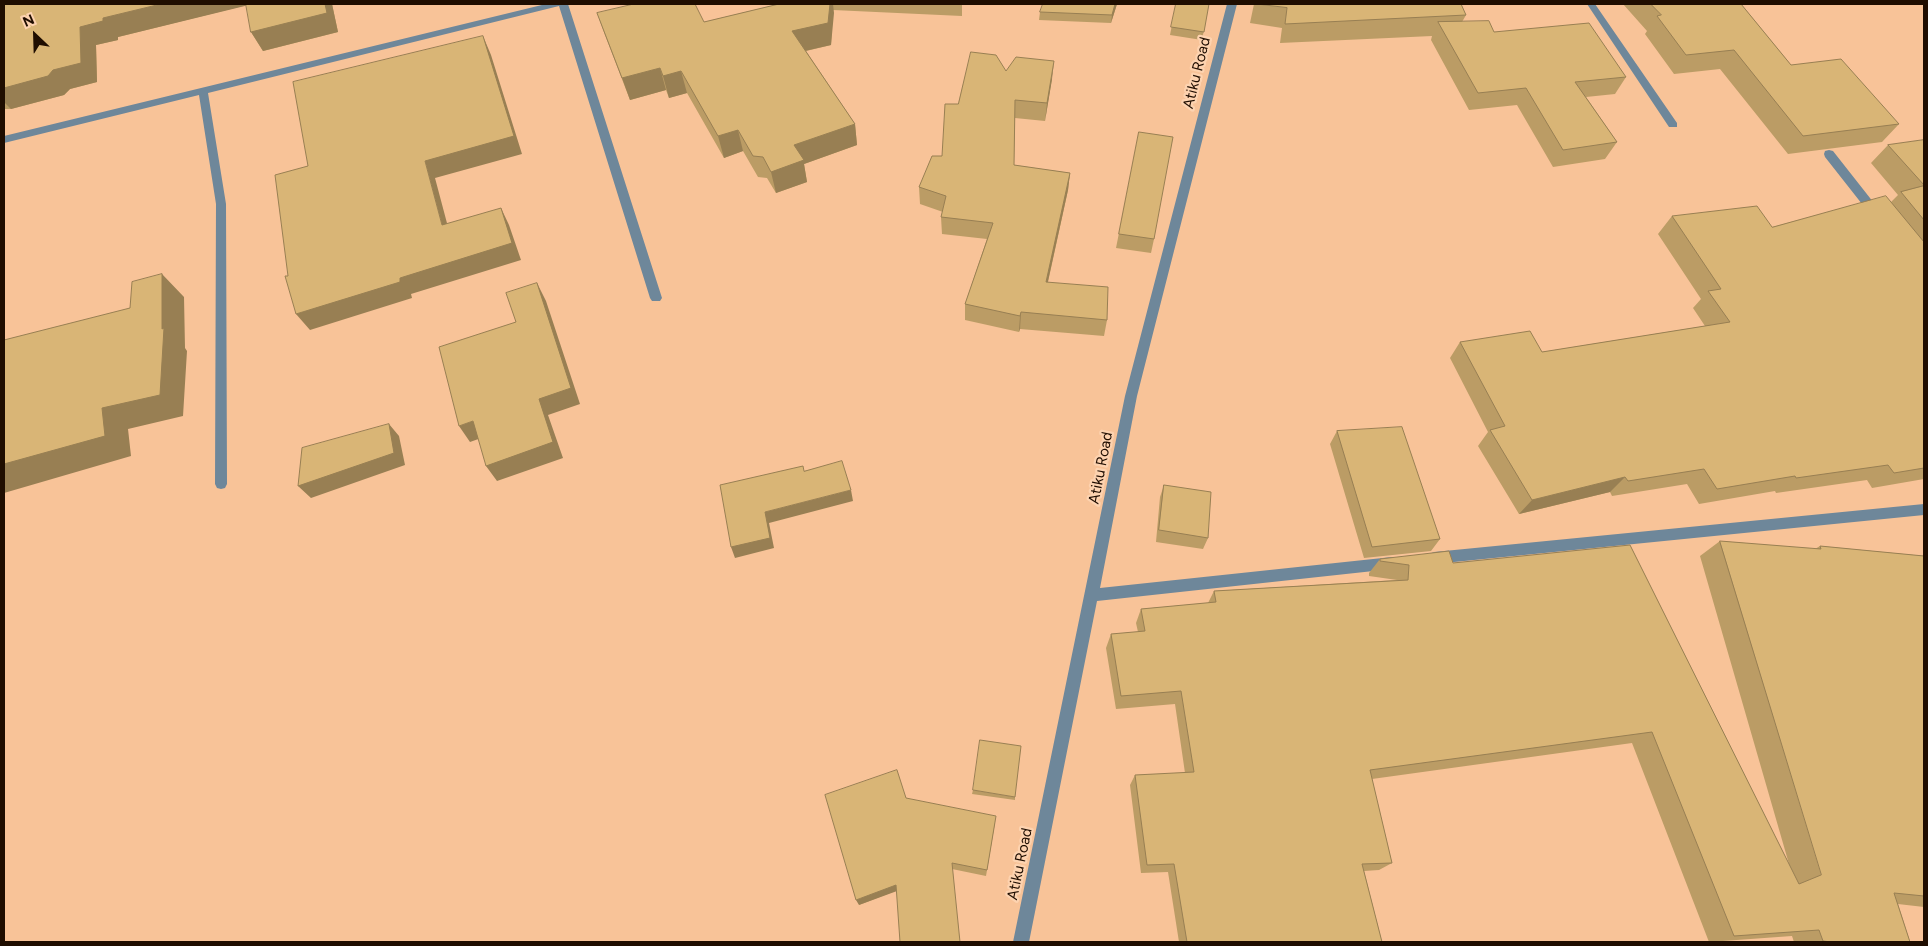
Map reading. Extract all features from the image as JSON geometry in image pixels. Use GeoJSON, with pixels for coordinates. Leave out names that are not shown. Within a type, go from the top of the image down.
{"type":"FeatureCollection","features":[{"type":"Feature","properties":{"kind":"street"},"geometry":{"type":"LineString","coordinates":[[4,139],[556,4]]}},
{"type":"Feature","properties":{"kind":"street"},"geometry":{"type":"LineString","coordinates":[[563,4],[656,298]]}},
{"type":"Feature","properties":{"kind":"street","name":"Atiku Road"},"geometry":{"type":"LineString","coordinates":[[1021,942],[1131,396],[1232,4]]}},
{"type":"Feature","properties":{"kind":"street"},"geometry":{"type":"LineString","coordinates":[[1591,4],[1673,125]]}},
{"type":"Feature","properties":{"kind":"street"},"geometry":{"type":"LineString","coordinates":[[203,91],[220,204],[221,484]]}},
{"type":"Feature","properties":{"kind":"street"},"geometry":{"type":"LineString","coordinates":[[1829,154],[1883,221]]}},
{"type":"Feature","properties":{"kind":"street"},"geometry":{"type":"LineString","coordinates":[[1421,560],[1924,509]]}},
{"type":"Feature","properties":{"kind":"street"},"geometry":{"type":"LineString","coordinates":[[1092,595],[1402,562]]}},
{"type":"Feature","properties":{"kind":"building"},"geometry":{"type":"Polygon","coordinates":[[[4,4],[161,4],[103,18],[103,21],[80,27],[81,63],[53,70],[48,76],[4,88],[4,4]]]}},
{"type":"Feature","properties":{"kind":"building"},"geometry":{"type":"Polygon","coordinates":[[[246,4],[325,4],[327,13],[251,32],[246,4]]]}},
{"type":"Feature","properties":{"kind":"building"},"geometry":{"type":"Polygon","coordinates":[[[634,4],[695,4],[704,22],[779,4],[830,4],[828,23],[792,31],[855,124],[794,145],[804,160],[771,172],[763,157],[753,156],[738,130],[718,136],[681,71],[663,76],[660,68],[622,78],[597,13],[634,4]]]}},
{"type":"Feature","properties":{"kind":"building"},"geometry":{"type":"Polygon","coordinates":[[[1043,4],[1115,4],[1112,15],[1040,12],[1043,4]]]}},
{"type":"Feature","properties":{"kind":"building"},"geometry":{"type":"Polygon","coordinates":[[[1176,4],[1209,4],[1204,32],[1171,27],[1176,4]]]}},
{"type":"Feature","properties":{"kind":"building"},"geometry":{"type":"Polygon","coordinates":[[[1257,4],[1461,4],[1466,15],[1285,24],[1287,8],[1257,4]]]}},
{"type":"Feature","properties":{"kind":"building"},"geometry":{"type":"Polygon","coordinates":[[[1651,4],[1741,4],[1791,65],[1841,59],[1899,124],[1803,136],[1734,50],[1686,55],[1657,16],[1661,15],[1651,4]]]}},
{"type":"Feature","properties":{"kind":"building"},"geometry":{"type":"Polygon","coordinates":[[[1489,21],[1494,32],[1589,23],[1626,77],[1575,82],[1617,142],[1563,150],[1526,88],[1478,93],[1438,22],[1489,21]]]}},
{"type":"Feature","properties":{"kind":"building"},"geometry":{"type":"Polygon","coordinates":[[[483,36],[514,136],[425,161],[442,225],[501,208],[512,243],[400,278],[400,282],[296,314],[285,276],[288,276],[275,175],[308,166],[293,82],[483,36]]]}},
{"type":"Feature","properties":{"kind":"building"},"geometry":{"type":"Polygon","coordinates":[[[971,52],[996,55],[1006,71],[1016,57],[1054,61],[1047,103],[1015,100],[1014,165],[1070,173],[1046,282],[1108,287],[1107,320],[1021,312],[1020,316],[965,304],[993,223],[941,217],[946,196],[919,187],[932,156],[942,156],[945,104],[958,104],[971,52]]]}},
{"type":"Feature","properties":{"kind":"building"},"geometry":{"type":"Polygon","coordinates":[[[1139,132],[1173,137],[1154,239],[1119,234],[1139,132]]]}},
{"type":"Feature","properties":{"kind":"building"},"geometry":{"type":"Polygon","coordinates":[[[1924,140],[1924,185],[1888,145],[1924,140]]]}},
{"type":"Feature","properties":{"kind":"building"},"geometry":{"type":"Polygon","coordinates":[[[1924,186],[1924,220],[1901,192],[1924,186]]]}},
{"type":"Feature","properties":{"kind":"building"},"geometry":{"type":"Polygon","coordinates":[[[1886,196],[1924,242],[1924,468],[1894,473],[1888,465],[1796,478],[1795,476],[1717,489],[1704,469],[1628,481],[1625,477],[1532,500],[1490,430],[1505,426],[1460,342],[1530,331],[1542,352],[1730,322],[1708,291],[1721,289],[1672,216],[1757,206],[1772,227],[1886,196]]]}},
{"type":"Feature","properties":{"kind":"building"},"geometry":{"type":"Polygon","coordinates":[[[162,274],[162,329],[164,328],[160,395],[102,408],[105,436],[4,464],[4,340],[130,308],[132,282],[162,274]]]}},
{"type":"Feature","properties":{"kind":"building"},"geometry":{"type":"Polygon","coordinates":[[[537,283],[571,388],[539,399],[553,442],[486,466],[473,421],[459,426],[439,347],[516,322],[506,293],[537,283]]]}},
{"type":"Feature","properties":{"kind":"building"},"geometry":{"type":"Polygon","coordinates":[[[389,424],[394,453],[298,486],[302,448],[389,424]]]}},
{"type":"Feature","properties":{"kind":"building"},"geometry":{"type":"Polygon","coordinates":[[[1402,427],[1440,539],[1372,547],[1337,431],[1402,427]]]}},
{"type":"Feature","properties":{"kind":"building"},"geometry":{"type":"Polygon","coordinates":[[[842,461],[851,490],[765,512],[770,538],[731,547],[720,485],[803,466],[804,471],[842,461]]]}},
{"type":"Feature","properties":{"kind":"building"},"geometry":{"type":"Polygon","coordinates":[[[1164,485],[1211,492],[1208,538],[1159,530],[1164,485]]]}},
{"type":"Feature","properties":{"kind":"building"},"geometry":{"type":"Polygon","coordinates":[[[1720,541],[1821,549],[1820,546],[1924,556],[1924,896],[1894,893],[1910,942],[1823,941],[1819,930],[1734,936],[1652,732],[1370,770],[1392,863],[1362,864],[1382,942],[1187,942],[1174,864],[1147,865],[1135,775],[1194,772],[1181,691],[1121,696],[1111,634],[1145,631],[1141,609],[1216,602],[1214,591],[1408,580],[1409,565],[1380,561],[1380,559],[1449,551],[1453,563],[1630,545],[1799,884],[1821,875],[1720,541]]]}},
{"type":"Feature","properties":{"kind":"building"},"geometry":{"type":"Polygon","coordinates":[[[980,740],[1021,746],[1015,797],[973,790],[980,740]]]}},
{"type":"Feature","properties":{"kind":"building"},"geometry":{"type":"Polygon","coordinates":[[[897,770],[906,798],[996,816],[987,870],[952,863],[960,942],[900,942],[896,885],[856,900],[825,795],[897,770]]]}}]}
